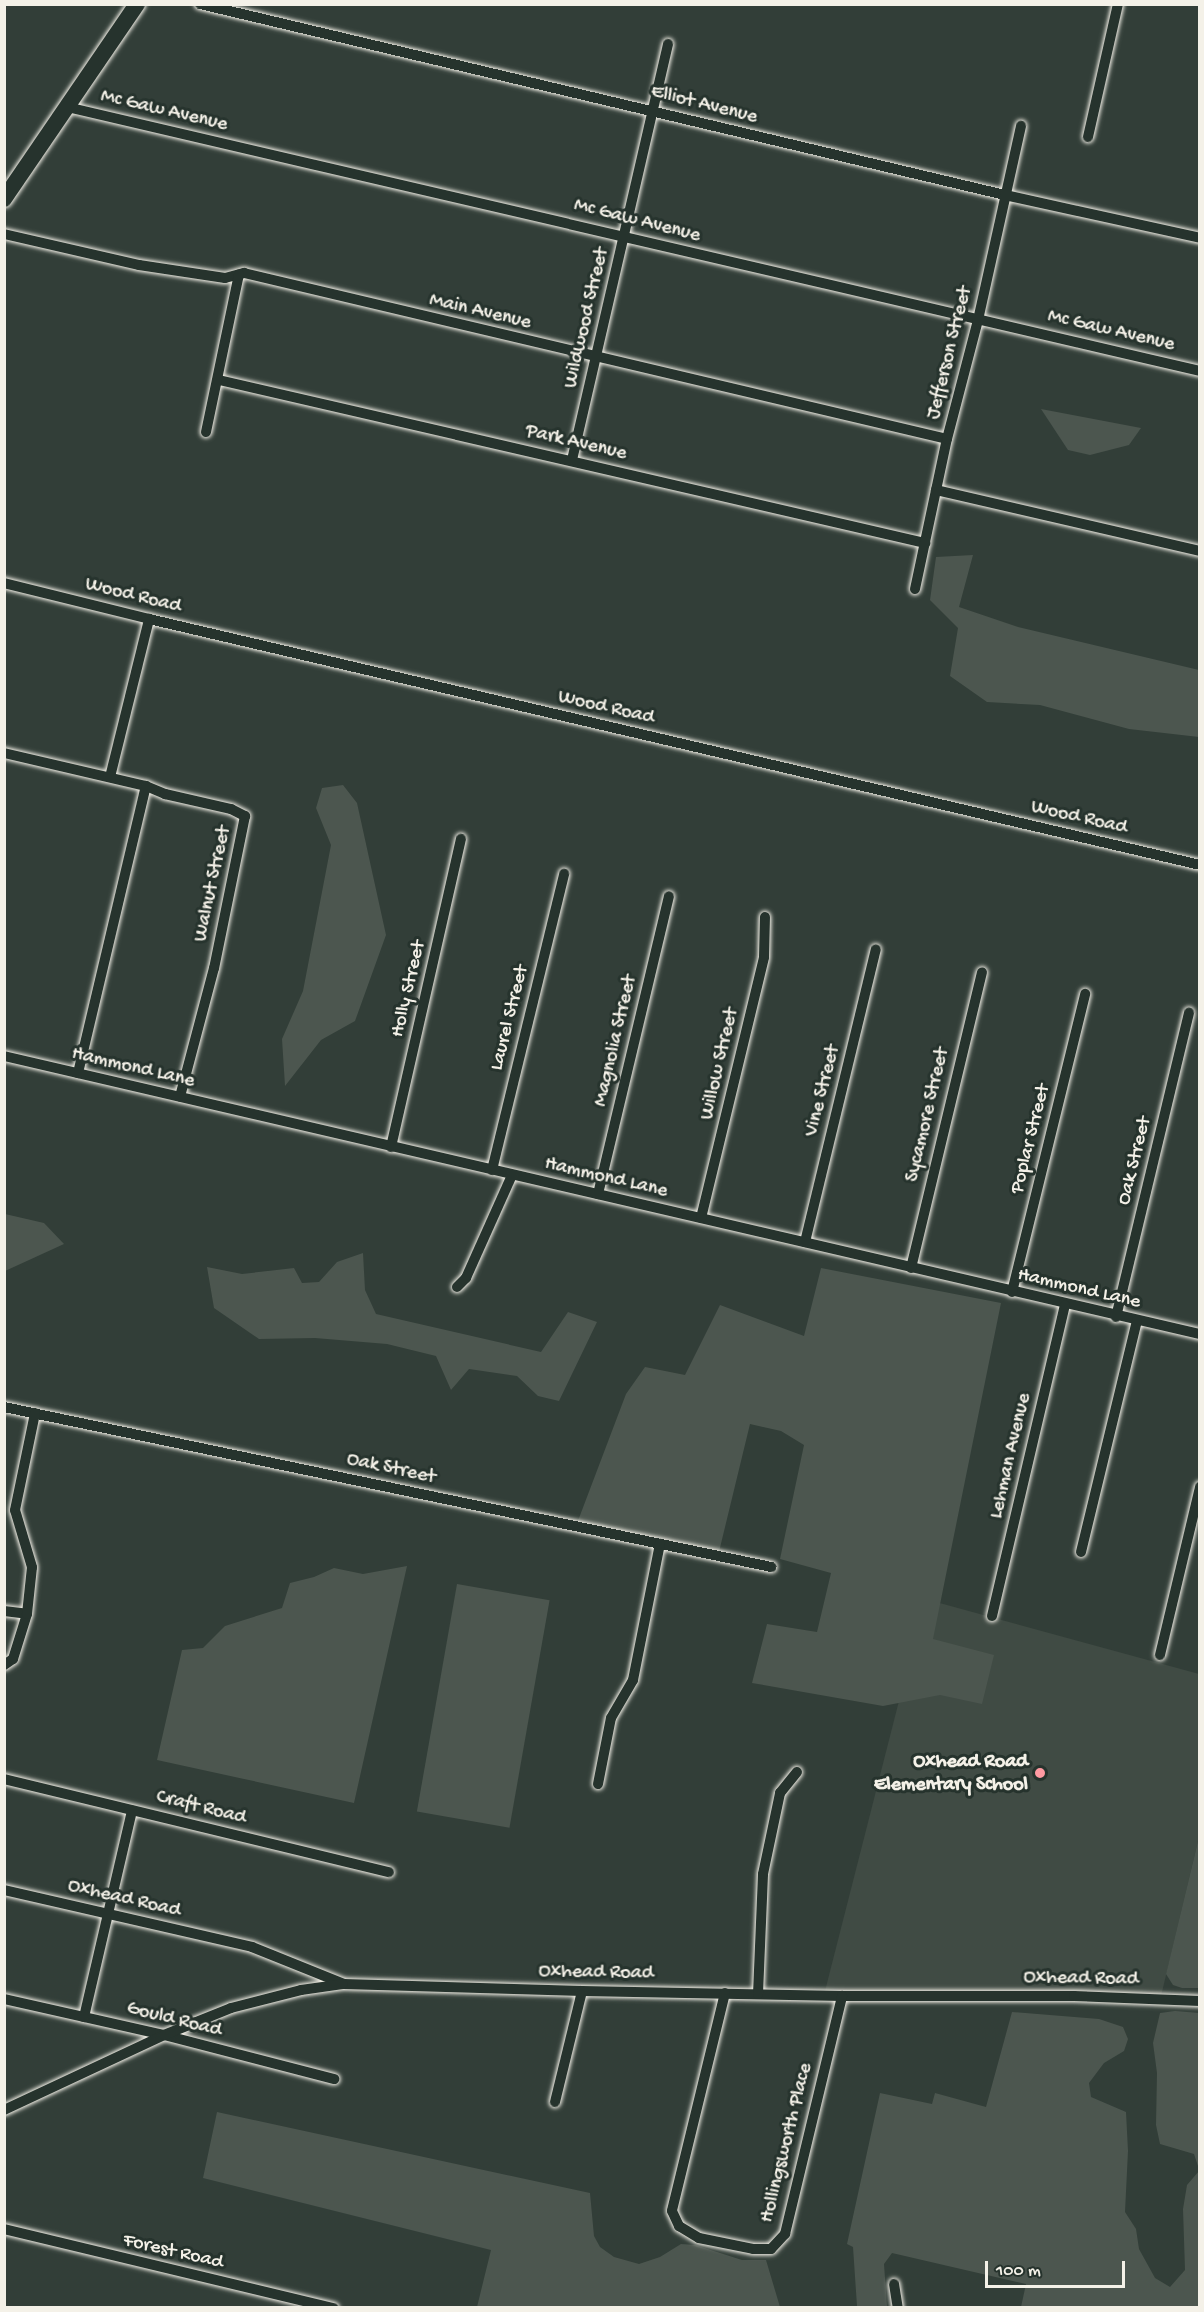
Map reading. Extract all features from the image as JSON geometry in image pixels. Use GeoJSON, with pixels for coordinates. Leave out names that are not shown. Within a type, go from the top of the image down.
{"type":"FeatureCollection","features":[{"type":"Feature","properties":{"kind":"main road"},"geometry":{"type":"LineString","coordinates":[[4,199],[137,4]]}},
{"type":"Feature","properties":{"kind":"street","name":"Elliot Avenue"},"geometry":{"type":"LineString","coordinates":[[200,4],[1005,195],[1200,238]]}},
{"type":"Feature","properties":{"kind":"street"},"geometry":{"type":"LineString","coordinates":[[1088,137],[1118,4]]}},
{"type":"Feature","properties":{"kind":"street","name":"Wildwood Street"},"geometry":{"type":"LineString","coordinates":[[573,460],[668,44]]}},
{"type":"Feature","properties":{"kind":"street","name":"Mc Gaw Avenue"},"geometry":{"type":"LineString","coordinates":[[67,107],[1200,370]]}},
{"type":"Feature","properties":{"kind":"street","name":"Jefferson Street"},"geometry":{"type":"LineString","coordinates":[[915,589],[947,439],[978,320],[1021,126]]}},
{"type":"Feature","properties":{"kind":"street","name":"Main Avenue"},"geometry":{"type":"LineString","coordinates":[[4,234],[139,265],[225,278],[244,273],[596,358],[947,439]]}},
{"type":"Feature","properties":{"kind":"street"},"geometry":{"type":"LineString","coordinates":[[206,432],[219,380],[239,274]]}},
{"type":"Feature","properties":{"kind":"street","name":"Park Avenue"},"geometry":{"type":"LineString","coordinates":[[219,380],[925,543]]}},
{"type":"Feature","properties":{"kind":"street"},"geometry":{"type":"LineString","coordinates":[[936,490],[1200,551]]}},
{"type":"Feature","properties":{"kind":"street","name":"Wood Road"},"geometry":{"type":"LineString","coordinates":[[4,583],[1200,865]]}},
{"type":"Feature","properties":{"kind":"street"},"geometry":{"type":"LineString","coordinates":[[110,777],[149,619]]}},
{"type":"Feature","properties":{"kind":"street","name":"Walnut Street"},"geometry":{"type":"LineString","coordinates":[[4,753],[146,786],[165,795],[231,809],[245,816],[214,968],[180,1097]]}},
{"type":"Feature","properties":{"kind":"street"},"geometry":{"type":"LineString","coordinates":[[78,1073],[146,786]]}},
{"type":"Feature","properties":{"kind":"street","name":"Holly Street"},"geometry":{"type":"LineString","coordinates":[[391,1147],[461,839]]}},
{"type":"Feature","properties":{"kind":"street","name":"Laurel Street"},"geometry":{"type":"LineString","coordinates":[[492,1170],[564,874]]}},
{"type":"Feature","properties":{"kind":"street","name":"Magnolia Street"},"geometry":{"type":"LineString","coordinates":[[598,1194],[669,896]]}},
{"type":"Feature","properties":{"kind":"street","name":"Willow Street"},"geometry":{"type":"LineString","coordinates":[[701,1218],[764,957],[765,917]]}},
{"type":"Feature","properties":{"kind":"street","name":"Vine Street"},"geometry":{"type":"LineString","coordinates":[[805,1242],[876,949]]}},
{"type":"Feature","properties":{"kind":"street","name":"Sycamore Street"},"geometry":{"type":"LineString","coordinates":[[911,1268],[981,972]]}},
{"type":"Feature","properties":{"kind":"street","name":"Poplar Street"},"geometry":{"type":"LineString","coordinates":[[1012,1292],[1085,994]]}},
{"type":"Feature","properties":{"kind":"street","name":"Oak Street"},"geometry":{"type":"LineString","coordinates":[[1116,1317],[1189,1013]]}},
{"type":"Feature","properties":{"kind":"street","name":"Hammond Lane"},"geometry":{"type":"LineString","coordinates":[[4,1056],[805,1242],[1116,1317],[1200,1334]]}},
{"type":"Feature","properties":{"kind":"street"},"geometry":{"type":"LineString","coordinates":[[457,1287],[466,1278],[512,1174]]}},
{"type":"Feature","properties":{"kind":"street","name":"Lehman Avenue"},"geometry":{"type":"LineString","coordinates":[[992,1616],[1065,1305]]}},
{"type":"Feature","properties":{"kind":"street"},"geometry":{"type":"LineString","coordinates":[[1081,1552],[1137,1321]]}},
{"type":"Feature","properties":{"kind":"street","name":"Oak Street"},"geometry":{"type":"LineString","coordinates":[[4,1407],[771,1567]]}},
{"type":"Feature","properties":{"kind":"street"},"geometry":{"type":"LineString","coordinates":[[4,1665],[12,1659],[27,1614],[32,1567],[15,1510],[35,1413]]}},
{"type":"Feature","properties":{"kind":"street"},"geometry":{"type":"LineString","coordinates":[[1160,1655],[1200,1487]]}},
{"type":"Feature","properties":{"kind":"street"},"geometry":{"type":"LineString","coordinates":[[598,1784],[611,1719],[633,1680],[660,1544]]}},
{"type":"Feature","properties":{"kind":"street"},"geometry":{"type":"LineString","coordinates":[[4,1611],[27,1614]]}},
{"type":"Feature","properties":{"kind":"street"},"geometry":{"type":"LineString","coordinates":[[758,1994],[763,1874],[780,1793],[797,1772]]}},
{"type":"Feature","properties":{"kind":"street","name":"Craft Road"},"geometry":{"type":"LineString","coordinates":[[4,1779],[389,1872]]}},
{"type":"Feature","properties":{"kind":"street"},"geometry":{"type":"LineString","coordinates":[[84,2017],[132,1810]]}},
{"type":"Feature","properties":{"kind":"street","name":"Oxhead Road"},"geometry":{"type":"LineString","coordinates":[[4,1890],[252,1947],[344,1983],[582,1991],[842,1996],[1074,1996],[1200,2001]]}},
{"type":"Feature","properties":{"kind":"street"},"geometry":{"type":"LineString","coordinates":[[5,2110],[164,2035],[231,2008],[302,1990],[344,1983]]}},
{"type":"Feature","properties":{"kind":"street"},"geometry":{"type":"LineString","coordinates":[[555,2102],[582,1991]]}},
{"type":"Feature","properties":{"kind":"street","name":"Hollingsworth Place"},"geometry":{"type":"LineString","coordinates":[[725,1993],[672,2211],[679,2226],[699,2238],[753,2249],[771,2249],[785,2234],[842,1996]]}},
{"type":"Feature","properties":{"kind":"street","name":"Gould Road"},"geometry":{"type":"LineString","coordinates":[[4,1999],[164,2035],[334,2079]]}},
{"type":"Feature","properties":{"kind":"street","name":"Forest Road"},"geometry":{"type":"LineString","coordinates":[[4,2229],[334,2307]]}},
{"type":"Feature","properties":{"kind":"street"},"geometry":{"type":"LineString","coordinates":[[894,2284],[898,2307]]}},
{"type":"Feature","properties":{"kind":"shaded area"},"geometry":{"type":"Polygon","coordinates":[[[1041,409],[1141,428],[1129,445],[1090,455],[1068,450],[1041,409]]]}},
{"type":"Feature","properties":{"kind":"shaded area"},"geometry":{"type":"Polygon","coordinates":[[[973,555],[959,607],[1018,627],[1199,670],[1199,737],[1129,729],[1040,705],[987,702],[950,676],[958,628],[930,600],[936,557],[973,555]]]}},
{"type":"Feature","properties":{"kind":"shaded area"},"geometry":{"type":"Polygon","coordinates":[[[343,785],[357,803],[386,935],[355,1021],[321,1040],[285,1086],[282,1039],[303,991],[331,845],[316,808],[322,788],[343,785]]]}},
{"type":"Feature","properties":{"kind":"shaded area"},"geometry":{"type":"Polygon","coordinates":[[[5,1214],[44,1223],[64,1244],[5,1271],[5,1214]]]}},
{"type":"Feature","properties":{"kind":"shaded area"},"geometry":{"type":"Polygon","coordinates":[[[363,1253],[365,1290],[376,1314],[541,1352],[568,1312],[597,1322],[559,1401],[538,1396],[517,1376],[469,1369],[451,1390],[436,1356],[387,1344],[315,1338],[259,1339],[214,1308],[207,1267],[242,1274],[294,1268],[302,1283],[319,1282],[337,1262],[363,1253]]]}},
{"type":"Feature","properties":{"kind":"shaded area"},"geometry":{"type":"Polygon","coordinates":[[[821,1268],[1001,1303],[933,1639],[994,1655],[982,1704],[940,1695],[883,1706],[752,1683],[767,1624],[817,1632],[831,1573],[780,1559],[804,1445],[781,1431],[750,1424],[718,1556],[576,1526],[626,1394],[645,1367],[685,1375],[720,1305],[804,1336],[821,1268]]]}},
{"type":"Feature","properties":{"kind":"shaded area"},"geometry":{"type":"Polygon","coordinates":[[[407,1566],[354,1803],[157,1760],[182,1650],[203,1648],[225,1626],[282,1608],[290,1583],[314,1577],[334,1568],[363,1574],[407,1566]]]}},
{"type":"Feature","properties":{"kind":"shaded area"},"geometry":{"type":"Polygon","coordinates":[[[457,1584],[550,1600],[509,1828],[417,1811],[457,1584]]]}},
{"type":"Feature","properties":{"kind":"shaded area","name":"Oxhead Road Elementary School"},"geometry":{"type":"Polygon","coordinates":[[[925,1599],[1199,1674],[1199,1837],[1161,1996],[824,1995],[925,1599]]]}},
{"type":"Feature","properties":{"kind":"shaded area"},"geometry":{"type":"Polygon","coordinates":[[[1199,1837],[1199,1988],[1182,1988],[1173,1985],[1166,1974],[1199,1837]]]}},
{"type":"Feature","properties":{"kind":"shaded area"},"geometry":{"type":"Polygon","coordinates":[[[1175,2011],[1199,2013],[1199,2169],[1194,2154],[1160,2144],[1156,2125],[1157,2073],[1153,2043],[1160,2013],[1175,2011]]]}},
{"type":"Feature","properties":{"kind":"shaded area"},"geometry":{"type":"Polygon","coordinates":[[[1012,2012],[1099,2019],[1123,2027],[1128,2039],[1124,2051],[1104,2063],[1089,2083],[1091,2097],[1126,2112],[1128,2151],[1125,2212],[1136,2229],[1139,2249],[1155,2278],[1170,2287],[1185,2270],[1183,2209],[1187,2185],[1199,2171],[1199,2307],[1021,2307],[1026,2284],[892,2253],[884,2264],[887,2307],[853,2307],[857,2306],[853,2247],[847,2244],[880,2093],[932,2104],[935,2093],[986,2107],[1012,2012]]]}},
{"type":"Feature","properties":{"kind":"shaded area"},"geometry":{"type":"Polygon","coordinates":[[[217,2112],[590,2193],[594,2236],[600,2247],[614,2257],[639,2264],[660,2257],[681,2244],[695,2245],[742,2260],[766,2260],[780,2307],[477,2307],[491,2250],[203,2178],[217,2112]]]}},
{"type":"Feature","properties":{"kind":"place","name":"Oxhead Road Elementary School"},"geometry":{"type":"Point","coordinates":[1040,1773]}}]}
